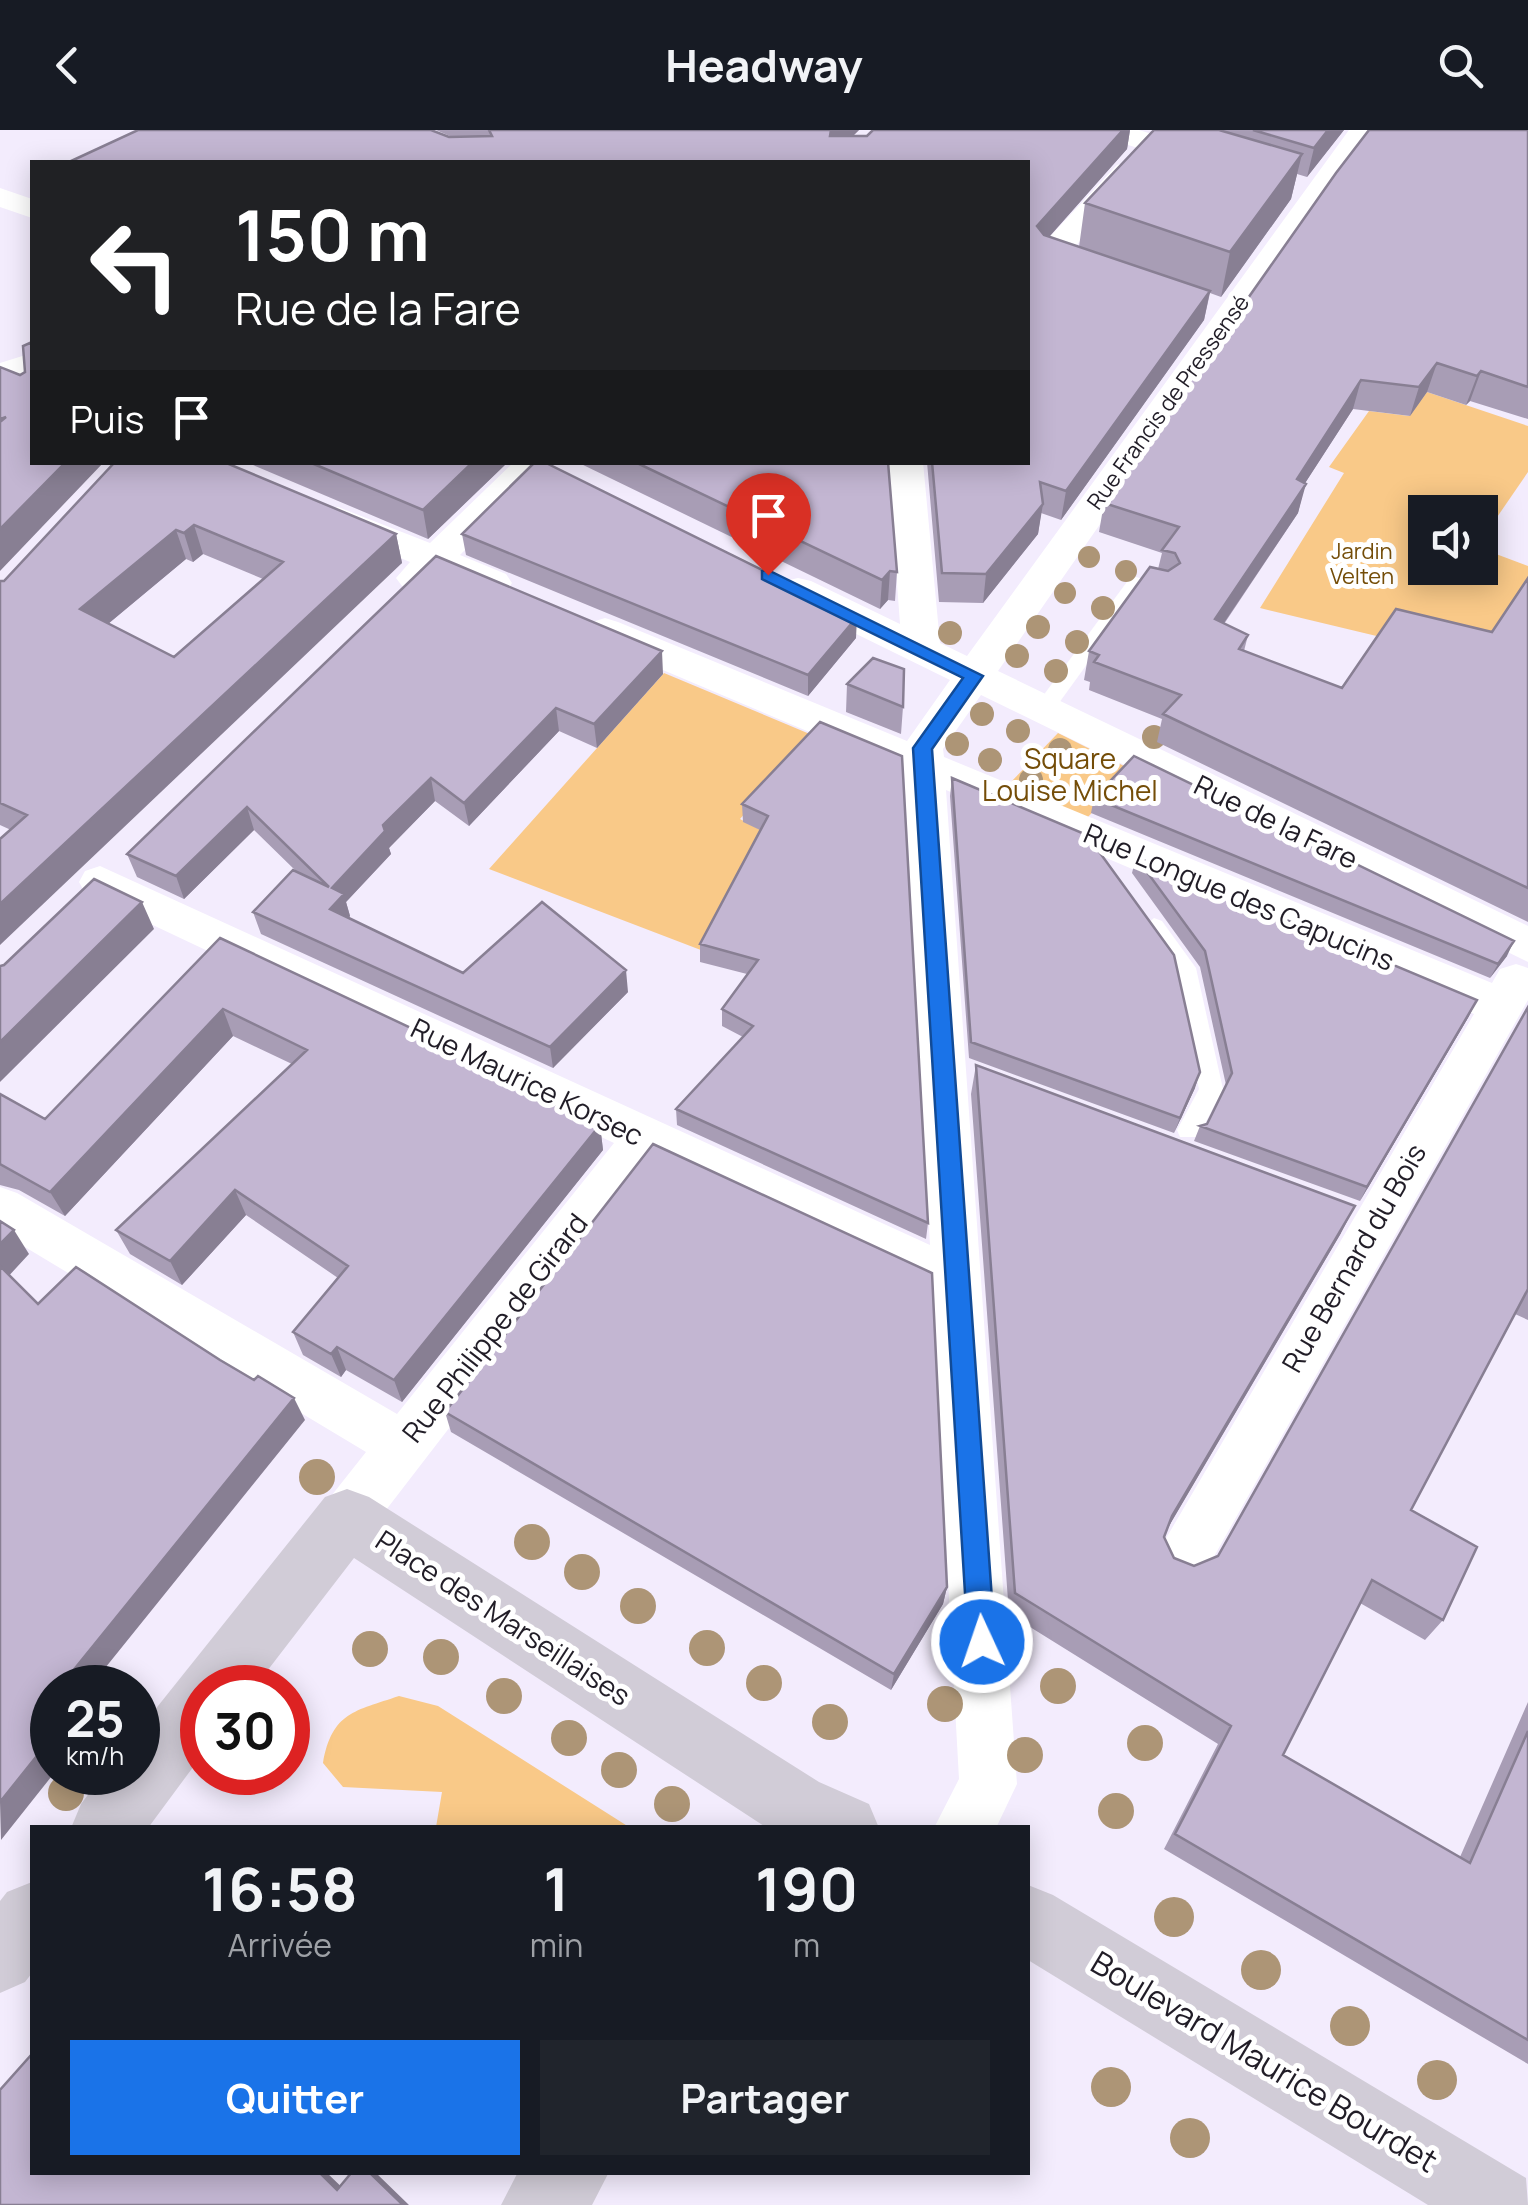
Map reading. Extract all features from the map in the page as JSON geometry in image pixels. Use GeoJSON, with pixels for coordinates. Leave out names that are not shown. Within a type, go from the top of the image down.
{"type":"FeatureCollection","features":[{"type":"Feature","properties":{"kind":"main road","name":"Place des Marseillaises"},"geometry":{"type":"LineString","coordinates":[[231,1665],[347,1518],[795,1806],[839,1825]]}},
{"type":"Feature","properties":{"kind":"main road"},"geometry":{"type":"LineString","coordinates":[[107,1825],[180,1730]]}},
{"type":"Feature","properties":{"kind":"main road"},"geometry":{"type":"LineString","coordinates":[[0,1957],[30,1920]]}},
{"type":"Feature","properties":{"kind":"main road","name":"Boulevard Maurice Bourdet"},"geometry":{"type":"LineString","coordinates":[[1030,1921],[1500,2205]]}},
{"type":"Feature","properties":{"kind":"main road"},"geometry":{"type":"LineString","coordinates":[[539,2205],[568,2175]]}},
{"type":"Feature","properties":{"kind":"street"},"geometry":{"type":"LineString","coordinates":[[1109,130],[1225,166]]}},
{"type":"Feature","properties":{"kind":"street","name":"Rue Francis de Pressensé"},"geometry":{"type":"LineString","coordinates":[[924,766],[923,748],[1314,194],[1364,130]]}},
{"type":"Feature","properties":{"kind":"street"},"geometry":{"type":"LineString","coordinates":[[1124,278],[1052,253],[1154,144]]}},
{"type":"Feature","properties":{"kind":"street"},"geometry":{"type":"LineString","coordinates":[[1279,182],[1314,194]]}},
{"type":"Feature","properties":{"kind":"street"},"geometry":{"type":"LineString","coordinates":[[1196,302],[1232,315]]}},
{"type":"Feature","properties":{"kind":"street"},"geometry":{"type":"LineString","coordinates":[[0,375],[30,364]]}},
{"type":"Feature","properties":{"kind":"street"},"geometry":{"type":"LineString","coordinates":[[0,375],[30,390]]}},
{"type":"Feature","properties":{"kind":"street"},"geometry":{"type":"LineString","coordinates":[[394,598],[534,465]]}},
{"type":"Feature","properties":{"kind":"street"},"geometry":{"type":"LineString","coordinates":[[543,465],[573,479]]}},
{"type":"Feature","properties":{"kind":"street"},"geometry":{"type":"LineString","coordinates":[[906,465],[921,650]]}},
{"type":"Feature","properties":{"kind":"street"},"geometry":{"type":"LineString","coordinates":[[310,506],[525,596]]}},
{"type":"Feature","properties":{"kind":"street","name":"Rue de la Fare"},"geometry":{"type":"LineString","coordinates":[[762,572],[1528,945]]}},
{"type":"Feature","properties":{"kind":"street","name":"Rue Longue des Capucins"},"geometry":{"type":"LineString","coordinates":[[579,619],[1501,1006]]}},
{"type":"Feature","properties":{"kind":"street"},"geometry":{"type":"LineString","coordinates":[[924,766],[988,1784],[965,1825]]}},
{"type":"Feature","properties":{"kind":"street","name":"Rue Maurice Korsec"},"geometry":{"type":"LineString","coordinates":[[100,882],[315,979],[644,1139],[956,1280]]}},
{"type":"Feature","properties":{"kind":"street","name":"Rue Bernard du Bois"},"geometry":{"type":"LineString","coordinates":[[1184,1558],[1528,960]]}},
{"type":"Feature","properties":{"kind":"street","name":"Rue Philippe de Girard"},"geometry":{"type":"LineString","coordinates":[[347,1518],[644,1139]]}},
{"type":"Feature","properties":{"kind":"street"},"geometry":{"type":"LineString","coordinates":[[0,1207],[404,1446]]}},
{"type":"Feature","properties":{"kind":"lane"},"geometry":{"type":"LineString","coordinates":[[1044,709],[1136,584],[1160,592]]}},
{"type":"Feature","properties":{"kind":"lane"},"geometry":{"type":"LineString","coordinates":[[1086,834],[1116,874]]}},
{"type":"Feature","properties":{"kind":"lane"},"geometry":{"type":"LineString","coordinates":[[1138,906],[1184,968],[1211,1090],[1189,1130]]}},
{"type":"Feature","properties":{"kind":"green space","name":"Jardin Velten"},"geometry":{"type":"Polygon","coordinates":[[[1427,392],[1528,426],[1528,472],[1498,516],[1498,495],[1408,495],[1408,585],[1498,585],[1498,555],[1528,566],[1528,588],[1481,661],[1260,608],[1344,473],[1329,467],[1369,411],[1409,416],[1427,392]]]}},
{"type":"Feature","properties":{"kind":"green space"},"geometry":{"type":"Polygon","coordinates":[[[664,673],[848,750],[766,789],[740,819],[768,834],[706,952],[489,869],[664,673]]]}},
{"type":"Feature","properties":{"kind":"green space","name":"Square Louise Michel"},"geometry":{"type":"Polygon","coordinates":[[[1058,733],[1132,770],[1087,818],[1009,784],[1058,733]]]}},
{"type":"Feature","properties":{"kind":"green space"},"geometry":{"type":"Polygon","coordinates":[[[399,1696],[438,1706],[626,1825],[436,1825],[442,1792],[343,1787],[323,1763],[332,1733],[358,1710],[399,1696]]]}},
{"type":"Feature","properties":{"kind":"building"},"geometry":{"type":"Polygon","coordinates":[[[138,130],[431,130],[449,137],[492,136],[489,130],[831,130],[830,136],[867,136],[873,130],[1123,130],[1037,226],[1044,235],[1210,291],[1066,491],[1040,482],[1043,504],[986,574],[942,573],[932,465],[1030,465],[1030,160],[73,160],[138,130]]]}},
{"type":"Feature","properties":{"kind":"building"},"geometry":{"type":"Polygon","coordinates":[[[1154,130],[1219,130],[1302,154],[1230,252],[1085,203],[1154,130]]]}},
{"type":"Feature","properties":{"kind":"building"},"geometry":{"type":"Polygon","coordinates":[[[1253,130],[1328,130],[1314,148],[1253,130]]]}},
{"type":"Feature","properties":{"kind":"building"},"geometry":{"type":"Polygon","coordinates":[[[1369,130],[1528,130],[1528,387],[1481,371],[1477,376],[1437,363],[1419,387],[1361,380],[1297,479],[1306,484],[1215,619],[1248,635],[1239,649],[1342,688],[1396,609],[1492,632],[1528,578],[1528,888],[1163,714],[1181,695],[1094,662],[1099,655],[1089,651],[1150,567],[1168,571],[1180,563],[1175,553],[1162,550],[1179,527],[1104,503],[1369,130]]]}},
{"type":"Feature","properties":{"kind":"building"},"geometry":{"type":"Polygon","coordinates":[[[30,343],[30,465],[63,465],[0,529],[0,422],[6,417],[0,419],[0,367],[20,375],[25,372],[23,346],[30,343]]]}},
{"type":"Feature","properties":{"kind":"building"},"geometry":{"type":"Polygon","coordinates":[[[112,465],[231,465],[396,534],[0,904],[0,839],[27,815],[0,803],[0,581],[112,465]],[[194,525],[184,533],[176,530],[80,609],[174,657],[283,562],[194,525]]]}},
{"type":"Feature","properties":{"kind":"building"},"geometry":{"type":"Polygon","coordinates":[[[316,465],[470,465],[423,510],[316,465]]]}},
{"type":"Feature","properties":{"kind":"building"},"geometry":{"type":"Polygon","coordinates":[[[532,465],[550,465],[857,617],[808,675],[462,534],[532,465]]]}},
{"type":"Feature","properties":{"kind":"building"},"geometry":{"type":"Polygon","coordinates":[[[641,465],[888,465],[897,572],[890,571],[882,580],[641,465]]]}},
{"type":"Feature","properties":{"kind":"building"},"geometry":{"type":"Polygon","coordinates":[[[436,556],[662,651],[594,724],[556,708],[464,803],[431,778],[383,825],[385,831],[332,888],[344,894],[330,909],[463,973],[542,902],[626,970],[550,1047],[253,912],[293,870],[329,887],[247,807],[176,876],[127,854],[436,556]]]}},
{"type":"Feature","properties":{"kind":"building"},"geometry":{"type":"Polygon","coordinates":[[[873,658],[904,669],[903,707],[847,684],[873,658]]]}},
{"type":"Feature","properties":{"kind":"building"},"geometry":{"type":"Polygon","coordinates":[[[820,722],[902,756],[928,1223],[676,1109],[753,1026],[722,1009],[758,960],[700,944],[768,816],[742,804],[820,722]]]}},
{"type":"Feature","properties":{"kind":"building"},"geometry":{"type":"Polygon","coordinates":[[[1134,756],[1514,941],[1498,964],[1094,798],[1134,756]]]}},
{"type":"Feature","properties":{"kind":"building"},"geometry":{"type":"Polygon","coordinates":[[[952,778],[1087,835],[1174,955],[1200,1072],[1180,1118],[971,1042],[952,778]]]}},
{"type":"Feature","properties":{"kind":"building"},"geometry":{"type":"Polygon","coordinates":[[[1136,857],[1477,1000],[1367,1187],[1200,1126],[1207,1124],[1232,1073],[1205,951],[1136,857]]]}},
{"type":"Feature","properties":{"kind":"building"},"geometry":{"type":"Polygon","coordinates":[[[94,879],[142,902],[0,1042],[0,966],[94,879]]]}},
{"type":"Feature","properties":{"kind":"building"},"geometry":{"type":"Polygon","coordinates":[[[220,938],[517,1078],[512,1084],[600,1125],[394,1380],[337,1347],[331,1354],[293,1332],[348,1266],[235,1190],[170,1261],[116,1230],[307,1050],[223,1009],[50,1192],[0,1164],[0,1094],[45,1119],[220,938]]]}},
{"type":"Feature","properties":{"kind":"building"},"geometry":{"type":"Polygon","coordinates":[[[1528,1007],[1528,1289],[1411,1510],[1477,1547],[1443,1620],[1372,1580],[1283,1755],[1470,1863],[1528,1731],[1528,2040],[1175,1834],[1231,1726],[1015,1593],[976,1065],[1355,1206],[1172,1516],[1164,1537],[1174,1558],[1194,1566],[1218,1556],[1528,1007]]]}},
{"type":"Feature","properties":{"kind":"building"},"geometry":{"type":"Polygon","coordinates":[[[653,1144],[932,1273],[947,1587],[894,1674],[445,1412],[653,1144]]]}},
{"type":"Feature","properties":{"kind":"building"},"geometry":{"type":"Polygon","coordinates":[[[0,1221],[14,1230],[0,1244],[0,1221]]]}},
{"type":"Feature","properties":{"kind":"building"},"geometry":{"type":"Polygon","coordinates":[[[0,1266],[38,1304],[76,1267],[220,1360],[254,1380],[258,1376],[294,1398],[78,1665],[30,1665],[30,1764],[0,1802],[0,1266]]]}},
{"type":"Feature","properties":{"kind":"building"},"geometry":{"type":"Polygon","coordinates":[[[30,2056],[30,2175],[322,2175],[337,2190],[350,2175],[372,2175],[403,2205],[0,2205],[0,2090],[30,2056]]]}},
{"type":"Feature","properties":{"kind":"route"},"geometry":{"type":"LineString","coordinates":[[768,575],[974,676],[923,748],[982,1642]]}}]}
